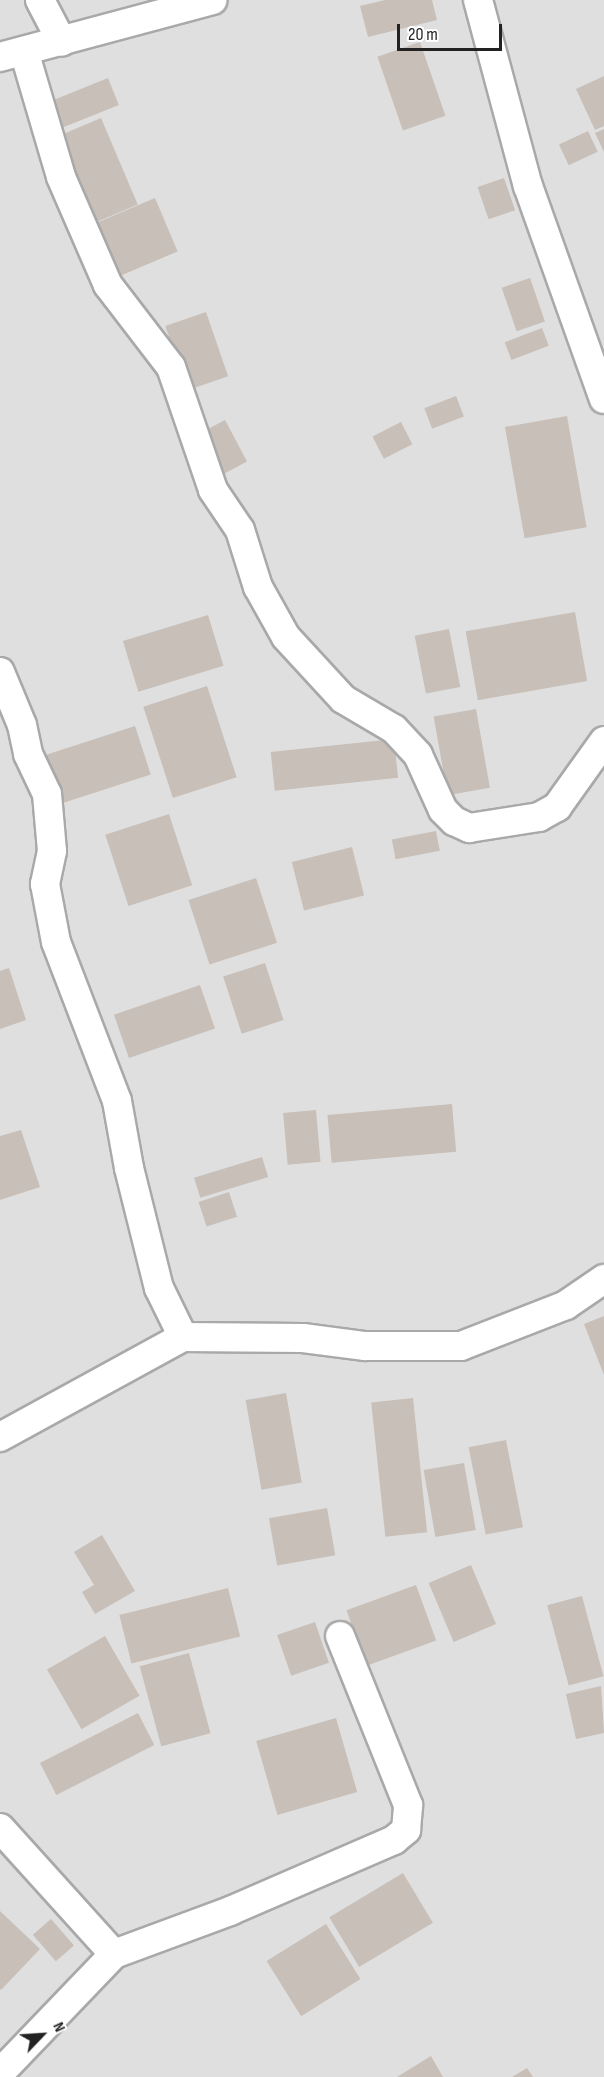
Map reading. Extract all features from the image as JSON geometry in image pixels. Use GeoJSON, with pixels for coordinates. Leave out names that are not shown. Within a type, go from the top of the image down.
{"type":"FeatureCollection","features":[{"type":"Feature","properties":{"kind":"street"},"geometry":{"type":"LineString","coordinates":[[40,0],[62,42]]}},
{"type":"Feature","properties":{"kind":"street"},"geometry":{"type":"LineString","coordinates":[[213,0],[12,54],[61,177],[108,285],[171,368],[213,490],[240,530],[258,587],[286,638],[343,699],[394,729],[418,755],[443,810],[454,821],[469,828],[539,817],[557,807],[590,756],[604,741]]}},
{"type":"Feature","properties":{"kind":"street"},"geometry":{"type":"LineString","coordinates":[[478,0],[528,186],[604,399]]}},
{"type":"Feature","properties":{"kind":"street"},"geometry":{"type":"LineString","coordinates":[[0,672],[22,725],[28,754],[47,794],[52,851],[45,884],[56,942],[117,1101],[129,1168],[159,1288],[183,1337]]}},
{"type":"Feature","properties":{"kind":"street"},"geometry":{"type":"LineString","coordinates":[[0,1437],[183,1337],[303,1338],[365,1346],[461,1346],[566,1305],[604,1279]]}},
{"type":"Feature","properties":{"kind":"street"},"geometry":{"type":"LineString","coordinates":[[0,2073],[114,1954],[230,1911],[394,1840],[406,1830],[408,1805],[340,1636]]}},
{"type":"Feature","properties":{"kind":"street"},"geometry":{"type":"LineString","coordinates":[[0,1828],[114,1954]]}},
{"type":"Feature","properties":{"kind":"shaded area"},"geometry":{"type":"Polygon","coordinates":[[[0,0],[604,0],[604,2077],[0,2077],[0,0]]]}},
{"type":"Feature","properties":{"kind":"building"},"geometry":{"type":"Polygon","coordinates":[[[385,0],[432,0],[437,20],[368,37],[360,6],[385,0]]]}},
{"type":"Feature","properties":{"kind":"building"},"geometry":{"type":"Polygon","coordinates":[[[420,42],[445,116],[403,130],[377,57],[420,42]]]}},
{"type":"Feature","properties":{"kind":"building"},"geometry":{"type":"Polygon","coordinates":[[[604,76],[604,126],[595,130],[576,89],[604,76]]]}},
{"type":"Feature","properties":{"kind":"building"},"geometry":{"type":"Polygon","coordinates":[[[108,78],[119,105],[61,128],[51,101],[108,78]]]}},
{"type":"Feature","properties":{"kind":"building"},"geometry":{"type":"Polygon","coordinates":[[[101,118],[138,205],[94,223],[57,137],[101,118]]]}},
{"type":"Feature","properties":{"kind":"building"},"geometry":{"type":"Polygon","coordinates":[[[604,129],[604,152],[595,133],[604,129]]]}},
{"type":"Feature","properties":{"kind":"building"},"geometry":{"type":"Polygon","coordinates":[[[588,131],[598,152],[569,165],[559,145],[588,131]]]}},
{"type":"Feature","properties":{"kind":"building"},"geometry":{"type":"Polygon","coordinates":[[[504,178],[515,210],[489,219],[478,187],[504,178]]]}},
{"type":"Feature","properties":{"kind":"building"},"geometry":{"type":"Polygon","coordinates":[[[155,198],[178,251],[117,277],[94,224],[155,198]]]}},
{"type":"Feature","properties":{"kind":"building"},"geometry":{"type":"Polygon","coordinates":[[[530,278],[545,321],[517,331],[502,288],[530,278]]]}},
{"type":"Feature","properties":{"kind":"building"},"geometry":{"type":"Polygon","coordinates":[[[206,312],[228,376],[187,390],[165,326],[206,312]]]}},
{"type":"Feature","properties":{"kind":"building"},"geometry":{"type":"Polygon","coordinates":[[[542,328],[549,346],[511,360],[505,342],[542,328]]]}},
{"type":"Feature","properties":{"kind":"building"},"geometry":{"type":"Polygon","coordinates":[[[456,396],[464,417],[432,429],[424,408],[456,396]]]}},
{"type":"Feature","properties":{"kind":"building"},"geometry":{"type":"Polygon","coordinates":[[[567,416],[587,527],[525,538],[505,427],[567,416]]]}},
{"type":"Feature","properties":{"kind":"building"},"geometry":{"type":"Polygon","coordinates":[[[225,420],[247,461],[220,476],[198,435],[225,420]]]}},
{"type":"Feature","properties":{"kind":"building"},"geometry":{"type":"Polygon","coordinates":[[[401,422],[412,444],[384,459],[372,437],[401,422]]]}},
{"type":"Feature","properties":{"kind":"building"},"geometry":{"type":"Polygon","coordinates":[[[575,612],[587,681],[478,700],[466,631],[575,612]]]}},
{"type":"Feature","properties":{"kind":"building"},"geometry":{"type":"Polygon","coordinates":[[[208,615],[223,666],[138,692],[123,641],[208,615]]]}},
{"type":"Feature","properties":{"kind":"building"},"geometry":{"type":"Polygon","coordinates":[[[449,629],[460,687],[426,694],[415,636],[449,629]]]}},
{"type":"Feature","properties":{"kind":"building"},"geometry":{"type":"Polygon","coordinates":[[[207,686],[237,777],[173,798],[143,707],[207,686]]]}},
{"type":"Feature","properties":{"kind":"building"},"geometry":{"type":"Polygon","coordinates":[[[476,709],[490,788],[448,795],[434,716],[476,709]]]}},
{"type":"Feature","properties":{"kind":"building"},"geometry":{"type":"Polygon","coordinates":[[[135,726],[151,775],[61,804],[46,755],[135,726]]]}},
{"type":"Feature","properties":{"kind":"building"},"geometry":{"type":"Polygon","coordinates":[[[394,739],[398,778],[275,791],[271,752],[394,739]]]}},
{"type":"Feature","properties":{"kind":"building"},"geometry":{"type":"Polygon","coordinates":[[[169,814],[192,885],[128,906],[105,835],[169,814]]]}},
{"type":"Feature","properties":{"kind":"building"},"geometry":{"type":"Polygon","coordinates":[[[436,831],[440,851],[396,859],[392,840],[436,831]]]}},
{"type":"Feature","properties":{"kind":"building"},"geometry":{"type":"Polygon","coordinates":[[[352,847],[364,896],[304,911],[292,862],[352,847]]]}},
{"type":"Feature","properties":{"kind":"building"},"geometry":{"type":"Polygon","coordinates":[[[256,878],[277,943],[209,965],[188,900],[256,878]]]}},
{"type":"Feature","properties":{"kind":"building"},"geometry":{"type":"Polygon","coordinates":[[[265,963],[284,1020],[242,1034],[223,977],[265,963]]]}},
{"type":"Feature","properties":{"kind":"building"},"geometry":{"type":"Polygon","coordinates":[[[9,968],[26,1020],[0,1029],[0,971],[9,968]]]}},
{"type":"Feature","properties":{"kind":"building"},"geometry":{"type":"Polygon","coordinates":[[[200,985],[215,1028],[129,1058],[114,1015],[200,985]]]}},
{"type":"Feature","properties":{"kind":"building"},"geometry":{"type":"Polygon","coordinates":[[[452,1104],[456,1152],[332,1163],[327,1115],[452,1104]]]}},
{"type":"Feature","properties":{"kind":"building"},"geometry":{"type":"Polygon","coordinates":[[[316,1110],[321,1162],[288,1165],[283,1113],[316,1110]]]}},
{"type":"Feature","properties":{"kind":"building"},"geometry":{"type":"Polygon","coordinates":[[[21,1130],[40,1187],[0,1200],[0,1136],[21,1130]]]}},
{"type":"Feature","properties":{"kind":"building"},"geometry":{"type":"Polygon","coordinates":[[[262,1157],[268,1177],[200,1198],[194,1178],[262,1157]]]}},
{"type":"Feature","properties":{"kind":"building"},"geometry":{"type":"Polygon","coordinates":[[[229,1192],[237,1217],[207,1227],[199,1202],[229,1192]]]}},
{"type":"Feature","properties":{"kind":"building"},"geometry":{"type":"Polygon","coordinates":[[[604,1316],[604,1375],[584,1324],[604,1316]]]}},
{"type":"Feature","properties":{"kind":"building"},"geometry":{"type":"Polygon","coordinates":[[[286,1393],[302,1483],[261,1490],[246,1400],[286,1393]]]}},
{"type":"Feature","properties":{"kind":"building"},"geometry":{"type":"Polygon","coordinates":[[[413,1398],[427,1532],[385,1537],[371,1402],[413,1398]]]}},
{"type":"Feature","properties":{"kind":"building"},"geometry":{"type":"Polygon","coordinates":[[[506,1440],[523,1527],[486,1535],[469,1447],[506,1440]]]}},
{"type":"Feature","properties":{"kind":"building"},"geometry":{"type":"Polygon","coordinates":[[[464,1463],[476,1530],[435,1537],[424,1470],[464,1463]]]}},
{"type":"Feature","properties":{"kind":"building"},"geometry":{"type":"Polygon","coordinates":[[[327,1508],[335,1555],[277,1566],[269,1518],[327,1508]]]}},
{"type":"Feature","properties":{"kind":"building"},"geometry":{"type":"Polygon","coordinates":[[[102,1535],[135,1591],[95,1614],[82,1592],[94,1585],[74,1552],[102,1535]]]}},
{"type":"Feature","properties":{"kind":"building"},"geometry":{"type":"Polygon","coordinates":[[[471,1565],[496,1624],[454,1642],[429,1583],[471,1565]]]}},
{"type":"Feature","properties":{"kind":"building"},"geometry":{"type":"Polygon","coordinates":[[[416,1585],[436,1640],[367,1666],[346,1610],[416,1585]]]}},
{"type":"Feature","properties":{"kind":"building"},"geometry":{"type":"Polygon","coordinates":[[[228,1588],[240,1637],[131,1664],[119,1615],[228,1588]]]}},
{"type":"Feature","properties":{"kind":"building"},"geometry":{"type":"Polygon","coordinates":[[[582,1596],[603,1676],[569,1685],[547,1605],[582,1596]]]}},
{"type":"Feature","properties":{"kind":"building"},"geometry":{"type":"Polygon","coordinates":[[[315,1622],[329,1663],[291,1676],[277,1635],[315,1622]]]}},
{"type":"Feature","properties":{"kind":"building"},"geometry":{"type":"Polygon","coordinates":[[[105,1636],[140,1696],[81,1729],[47,1670],[105,1636]]]}},
{"type":"Feature","properties":{"kind":"building"},"geometry":{"type":"Polygon","coordinates":[[[189,1653],[210,1733],[161,1746],[140,1666],[189,1653]]]}},
{"type":"Feature","properties":{"kind":"building"},"geometry":{"type":"Polygon","coordinates":[[[601,1686],[604,1733],[576,1739],[566,1694],[601,1686]]]}},
{"type":"Feature","properties":{"kind":"building"},"geometry":{"type":"Polygon","coordinates":[[[138,1713],[154,1745],[56,1795],[40,1763],[138,1713]]]}},
{"type":"Feature","properties":{"kind":"building"},"geometry":{"type":"Polygon","coordinates":[[[336,1718],[357,1792],[277,1815],[256,1741],[336,1718]]]}},
{"type":"Feature","properties":{"kind":"building"},"geometry":{"type":"Polygon","coordinates":[[[403,1873],[433,1923],[359,1967],[329,1917],[403,1873]]]}},
{"type":"Feature","properties":{"kind":"building"},"geometry":{"type":"Polygon","coordinates":[[[0,1911],[40,1949],[1,1990],[0,1989],[0,1911]]]}},
{"type":"Feature","properties":{"kind":"building"},"geometry":{"type":"Polygon","coordinates":[[[51,1919],[74,1945],[56,1961],[33,1935],[51,1919]]]}},
{"type":"Feature","properties":{"kind":"building"},"geometry":{"type":"Polygon","coordinates":[[[326,1924],[360,1979],[301,2016],[267,1961],[326,1924]]]}},
{"type":"Feature","properties":{"kind":"building"},"geometry":{"type":"Polygon","coordinates":[[[431,2056],[443,2077],[397,2077],[431,2056]]]}},
{"type":"Feature","properties":{"kind":"building"},"geometry":{"type":"Polygon","coordinates":[[[527,2068],[533,2077],[512,2077],[527,2068]]]}}]}
